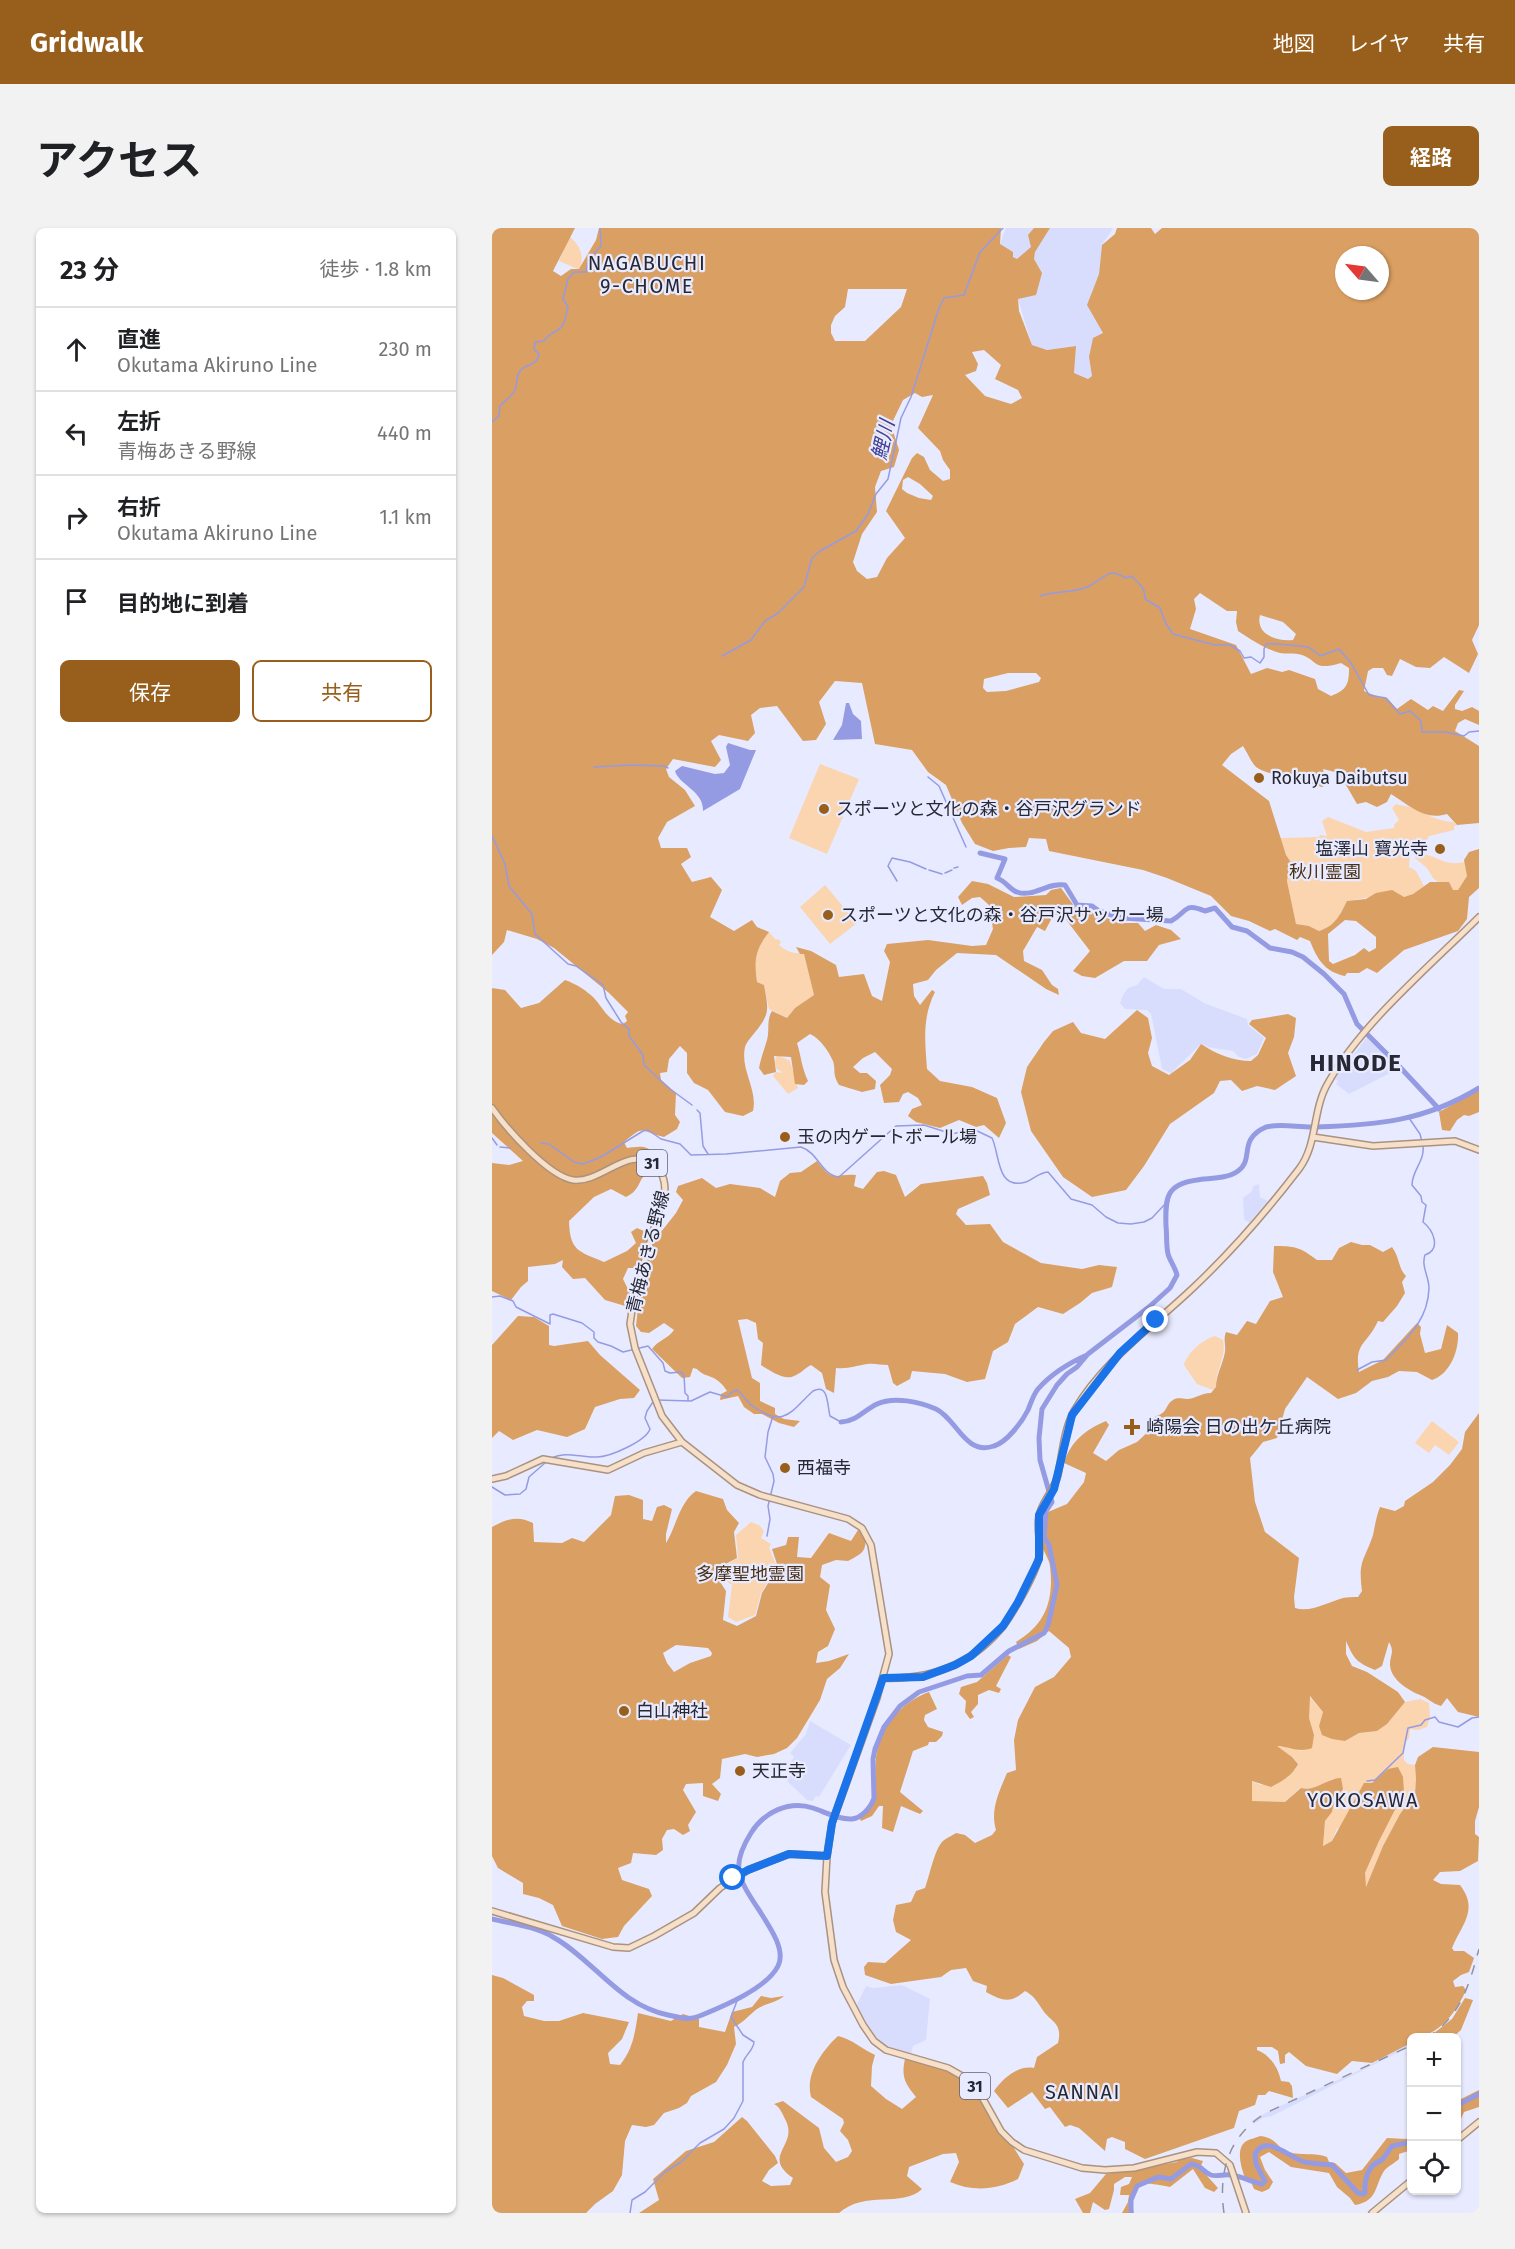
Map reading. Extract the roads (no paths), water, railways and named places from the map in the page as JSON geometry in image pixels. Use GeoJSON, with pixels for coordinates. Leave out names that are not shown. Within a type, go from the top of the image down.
{"type":"FeatureCollection","features":[{"type":"Feature","properties":{"kind":"main road"},"geometry":{"type":"LineString","coordinates":[[883,1678],[923,1677],[955,1665],[971,1656],[1003,1626],[1018,1602],[1039,1559],[1038,1521],[1043,1505],[1052,1492],[1070,1420],[1079,1404],[1120,1353],[1193,1288],[1301,1167],[1313,1136],[1319,1101],[1329,1080],[1366,1031],[1479,917]]}},
{"type":"Feature","properties":{"kind":"main road","name":"青梅あきる野線"},"geometry":{"type":"LineString","coordinates":[[492,1107],[516,1138],[555,1172],[567,1178],[587,1179],[624,1162],[638,1159],[650,1162],[660,1170],[665,1191],[632,1309],[630,1324],[635,1350],[668,1426],[682,1442],[727,1480],[746,1490],[770,1498],[846,1518],[860,1526],[868,1537],[873,1552],[889,1661],[832,1823],[825,1892],[837,1969],[843,1987],[863,2025],[879,2045],[895,2053],[948,2068],[964,2077],[977,2088],[1007,2138],[1029,2152],[1082,2168],[1105,2170],[1134,2168],[1171,2157],[1206,2151],[1216,2153],[1224,2158],[1234,2176],[1246,2213]]}},
{"type":"Feature","properties":{"kind":"main road"},"geometry":{"type":"LineString","coordinates":[[1313,1136],[1373,1146],[1455,1141],[1479,1150]]}},
{"type":"Feature","properties":{"kind":"main road"},"geometry":{"type":"LineString","coordinates":[[492,1479],[506,1476],[543,1459],[608,1470],[644,1453],[682,1442]]}},
{"type":"Feature","properties":{"kind":"main road"},"geometry":{"type":"LineString","coordinates":[[492,1911],[613,1947],[629,1948],[639,1945],[694,1913],[718,1890],[744,1872],[789,1854],[827,1856]]}},
{"type":"Feature","properties":{"kind":"main road"},"geometry":{"type":"LineString","coordinates":[[1461,2137],[1479,2122]]}},
{"type":"Feature","properties":{"kind":"main road"},"geometry":{"type":"LineString","coordinates":[[1372,2213],[1407,2184]]}},
{"type":"Feature","properties":{"kind":"water"},"geometry":{"type":"Polygon","coordinates":[[[846,703],[849,703],[853,714],[861,721],[862,739],[833,740],[842,725],[846,703]]]}},
{"type":"Feature","properties":{"kind":"water"},"geometry":{"type":"Polygon","coordinates":[[[728,743],[756,750],[740,789],[703,811],[700,798],[677,776],[675,771],[682,766],[715,774],[724,773],[730,765],[726,747],[728,743]]]}},
{"type":"Feature","properties":{"kind":"waterway"},"geometry":{"type":"LineString","coordinates":[[492,422],[499,416],[500,406],[514,392],[520,372],[538,358],[539,354],[534,349],[535,342],[544,341],[563,324],[568,307],[563,299],[568,279],[574,272],[586,272],[588,260],[601,246],[600,228]]}},
{"type":"Feature","properties":{"kind":"waterway","name":"鯉川"},"geometry":{"type":"LineString","coordinates":[[722,656],[751,640],[765,621],[777,614],[804,587],[812,558],[856,531],[868,514],[876,494],[888,479],[901,418],[911,397],[939,308],[944,298],[964,295],[980,252],[1003,228]]}},
{"type":"Feature","properties":{"kind":"waterway"},"geometry":{"type":"LineString","coordinates":[[1040,596],[1081,589],[1110,573],[1126,578],[1131,576],[1143,588],[1145,599],[1160,608],[1173,634],[1215,645],[1230,645],[1240,651],[1244,658],[1251,657],[1260,663],[1264,657],[1266,644],[1307,647],[1320,656],[1339,649],[1351,663],[1369,695],[1386,698],[1400,714],[1410,711],[1421,721],[1422,732],[1445,732],[1464,736],[1469,732],[1479,731]]}},
{"type":"Feature","properties":{"kind":"waterway"},"geometry":{"type":"LineString","coordinates":[[594,767],[630,765],[668,768]]}},
{"type":"Feature","properties":{"kind":"waterway"},"geometry":{"type":"LineString","coordinates":[[928,777],[939,786],[966,847]]}},
{"type":"Feature","properties":{"kind":"waterway"},"geometry":{"type":"LineString","coordinates":[[492,836],[505,864],[509,886],[532,914],[535,934],[568,964],[576,966],[603,985],[606,998],[621,1022],[629,1029],[629,1036],[643,1055],[644,1065],[692,1105]]}},
{"type":"Feature","properties":{"kind":"waterway"},"geometry":{"type":"LineString","coordinates":[[980,853],[1005,859],[997,878],[1017,892],[1029,893],[1065,885],[1077,905],[1092,906],[1099,911],[1122,918],[1171,921],[1189,908],[1205,911],[1215,908],[1232,927],[1247,931],[1270,948],[1292,952],[1303,957],[1344,994],[1357,1024],[1439,1109]]}},
{"type":"Feature","properties":{"kind":"waterway"},"geometry":{"type":"LineString","coordinates":[[897,881],[888,866],[892,858],[926,869]]}},
{"type":"Feature","properties":{"kind":"waterway"},"geometry":{"type":"LineString","coordinates":[[954,868],[958,867]]}},
{"type":"Feature","properties":{"kind":"waterway"},"geometry":{"type":"LineString","coordinates":[[929,870],[942,874]]}},
{"type":"Feature","properties":{"kind":"waterway"},"geometry":{"type":"LineString","coordinates":[[945,873],[952,870]]}},
{"type":"Feature","properties":{"kind":"waterway"},"geometry":{"type":"LineString","coordinates":[[492,1919],[546,1933],[581,1957],[635,2002],[668,2015],[685,2018],[697,2017],[733,2001],[765,1982],[778,1966],[780,1956],[778,1945],[773,1932],[749,1895],[739,1872],[740,1857],[748,1837],[756,1826],[770,1814],[795,1806],[813,1808],[842,1818],[859,1817],[874,1798],[875,1749],[884,1727],[900,1706],[919,1692],[967,1676],[981,1675],[1009,1651],[1044,1633],[1057,1585],[1049,1545],[1044,1537],[1046,1511],[1052,1502],[1040,1460],[1039,1438],[1042,1409],[1057,1385],[1088,1354],[1170,1288],[1177,1275],[1168,1254],[1167,1244],[1166,1208],[1167,1200],[1173,1189],[1187,1182],[1234,1174],[1243,1166],[1252,1138],[1266,1127],[1278,1125],[1339,1126],[1401,1119],[1439,1108],[1479,1088]]}},
{"type":"Feature","properties":{"kind":"waterway"},"geometry":{"type":"LineString","coordinates":[[697,1110],[700,1113],[703,1146],[708,1154]]}},
{"type":"Feature","properties":{"kind":"waterway"},"geometry":{"type":"LineString","coordinates":[[1409,1118],[1420,1134],[1422,1142]]}},
{"type":"Feature","properties":{"kind":"waterway"},"geometry":{"type":"LineString","coordinates":[[541,1143],[549,1144],[574,1162],[583,1164],[601,1157],[648,1130],[661,1139],[680,1144],[691,1155],[801,1147],[812,1154],[828,1172],[839,1177],[896,1126],[924,1125],[952,1134],[973,1129],[992,1138],[1001,1169],[1009,1181],[1026,1182],[1048,1172],[1071,1199],[1092,1205],[1106,1217],[1118,1223],[1144,1222],[1152,1218],[1166,1203]]}},
{"type":"Feature","properties":{"kind":"waterway"},"geometry":{"type":"LineString","coordinates":[[492,1138],[497,1145]]}},
{"type":"Feature","properties":{"kind":"waterway"},"geometry":{"type":"LineString","coordinates":[[1357,1370],[1372,1362],[1386,1360],[1415,1328],[1428,1300],[1429,1288],[1424,1259],[1433,1248],[1434,1239],[1433,1234],[1423,1222],[1426,1205],[1412,1185],[1423,1146]]}},
{"type":"Feature","properties":{"kind":"waterway"},"geometry":{"type":"LineString","coordinates":[[500,1147],[510,1148]]}},
{"type":"Feature","properties":{"kind":"waterway"},"geometry":{"type":"LineString","coordinates":[[492,1297],[500,1296],[513,1301],[516,1307],[550,1324],[550,1315],[553,1314],[582,1323],[594,1332],[594,1338],[598,1342],[623,1352],[648,1346],[663,1363],[665,1371],[681,1372],[684,1375],[685,1393],[688,1400]]}},
{"type":"Feature","properties":{"kind":"waterway"},"geometry":{"type":"LineString","coordinates":[[841,1422],[852,1420],[877,1404],[891,1400],[907,1401],[936,1409],[976,1446],[984,1448],[994,1446],[1009,1436],[1018,1426],[1038,1389],[1049,1378],[1087,1355]]}},
{"type":"Feature","properties":{"kind":"waterway"},"geometry":{"type":"LineString","coordinates":[[657,1400],[691,1401],[710,1392],[727,1397],[737,1390],[754,1407],[773,1416],[781,1417],[818,1389],[825,1392],[830,1416],[841,1422]]}},
{"type":"Feature","properties":{"kind":"waterway"},"geometry":{"type":"LineString","coordinates":[[550,1459],[562,1455],[603,1456],[635,1443],[650,1429],[645,1418],[653,1402]]}},
{"type":"Feature","properties":{"kind":"waterway"},"geometry":{"type":"LineString","coordinates":[[767,1536],[770,1519],[768,1506],[774,1481],[765,1457],[768,1432],[773,1416]]}},
{"type":"Feature","properties":{"kind":"waterway"},"geometry":{"type":"LineString","coordinates":[[492,1487],[505,1495],[520,1494],[526,1489],[529,1477],[546,1462]]}},
{"type":"Feature","properties":{"kind":"waterway"},"geometry":{"type":"LineString","coordinates":[[1367,1781],[1375,1780],[1403,1753],[1408,1728],[1421,1725],[1425,1720],[1435,1717],[1439,1722],[1458,1727],[1472,1718],[1479,1717]]}},
{"type":"Feature","properties":{"kind":"waterway"},"geometry":{"type":"LineString","coordinates":[[630,2213],[632,2200],[645,2192],[665,2172],[681,2162],[700,2143],[724,2129],[734,2118],[743,2101],[743,2062],[754,2042],[743,2035],[731,2017],[738,1998]]}},
{"type":"Feature","properties":{"kind":"waterway"},"geometry":{"type":"LineString","coordinates":[[1461,2103],[1479,2094]]}},
{"type":"Feature","properties":{"kind":"waterway"},"geometry":{"type":"LineString","coordinates":[[1131,2213],[1131,2200],[1137,2186],[1158,2177],[1171,2179],[1191,2164],[1211,2175],[1234,2176],[1262,2184],[1265,2181],[1256,2164],[1255,2154],[1259,2148],[1265,2146],[1277,2148],[1306,2162],[1332,2165],[1358,2193],[1363,2194],[1368,2173],[1373,2165],[1382,2160],[1392,2146],[1407,2143]]}},
{"type":"Feature","properties":{"kind":"railway"},"geometry":{"type":"LineString","coordinates":[[1434,2033],[1448,2020],[1462,1999],[1479,1949]]}},
{"type":"Feature","properties":{"kind":"railway"},"geometry":{"type":"LineString","coordinates":[[1224,2213],[1223,2183],[1229,2155],[1244,2131],[1255,2121],[1268,2112],[1407,2047]]}},
{"type":"Feature","properties":{"kind":"place","name":"Rokuya Daibutsu"},"geometry":{"type":"Point","coordinates":[1259,778]}},
{"type":"Feature","properties":{"kind":"place","name":"スポーツと文化の森・谷戸沢グランド"},"geometry":{"type":"Point","coordinates":[824,809]}},
{"type":"Feature","properties":{"kind":"place","name":"塩澤山 寶光寺"},"geometry":{"type":"Point","coordinates":[1440,849]}},
{"type":"Feature","properties":{"kind":"place","name":"スポーツと文化の森・谷戸沢サッカー場"},"geometry":{"type":"Point","coordinates":[828,915]}},
{"type":"Feature","properties":{"kind":"place","name":"玉の内ゲートボール場"},"geometry":{"type":"Point","coordinates":[785,1137]}},
{"type":"Feature","properties":{"kind":"place","name":"崎陽会 日の出ケ丘病院"},"geometry":{"type":"Point","coordinates":[1132,1427]}},
{"type":"Feature","properties":{"kind":"place","name":"西福寺"},"geometry":{"type":"Point","coordinates":[785,1468]}},
{"type":"Feature","properties":{"kind":"place","name":"白山神社"},"geometry":{"type":"Point","coordinates":[624,1711]}},
{"type":"Feature","properties":{"kind":"place","name":"天正寺"},"geometry":{"type":"Point","coordinates":[740,1771]}},
{"type":"Feature","properties":{"kind":"district","name":"NAGABUCHI 9-CHOME"},"geometry":{"type":"Point","coordinates":[647,274]}},
{"type":"Feature","properties":{"kind":"district","name":"HINODE"},"geometry":{"type":"Point","coordinates":[1356,1063]}},
{"type":"Feature","properties":{"kind":"district","name":"YOKOSAWA"},"geometry":{"type":"Point","coordinates":[1363,1800]}},
{"type":"Feature","properties":{"kind":"district","name":"SANNAI"},"geometry":{"type":"Point","coordinates":[1083,2092]}},
{"type":"Feature","properties":{"kind":"park label","name":"秋川霊園"},"geometry":{"type":"Point","coordinates":[1325,872]}},
{"type":"Feature","properties":{"kind":"park label","name":"多摩聖地霊園"},"geometry":{"type":"Point","coordinates":[750,1574]}}]}
